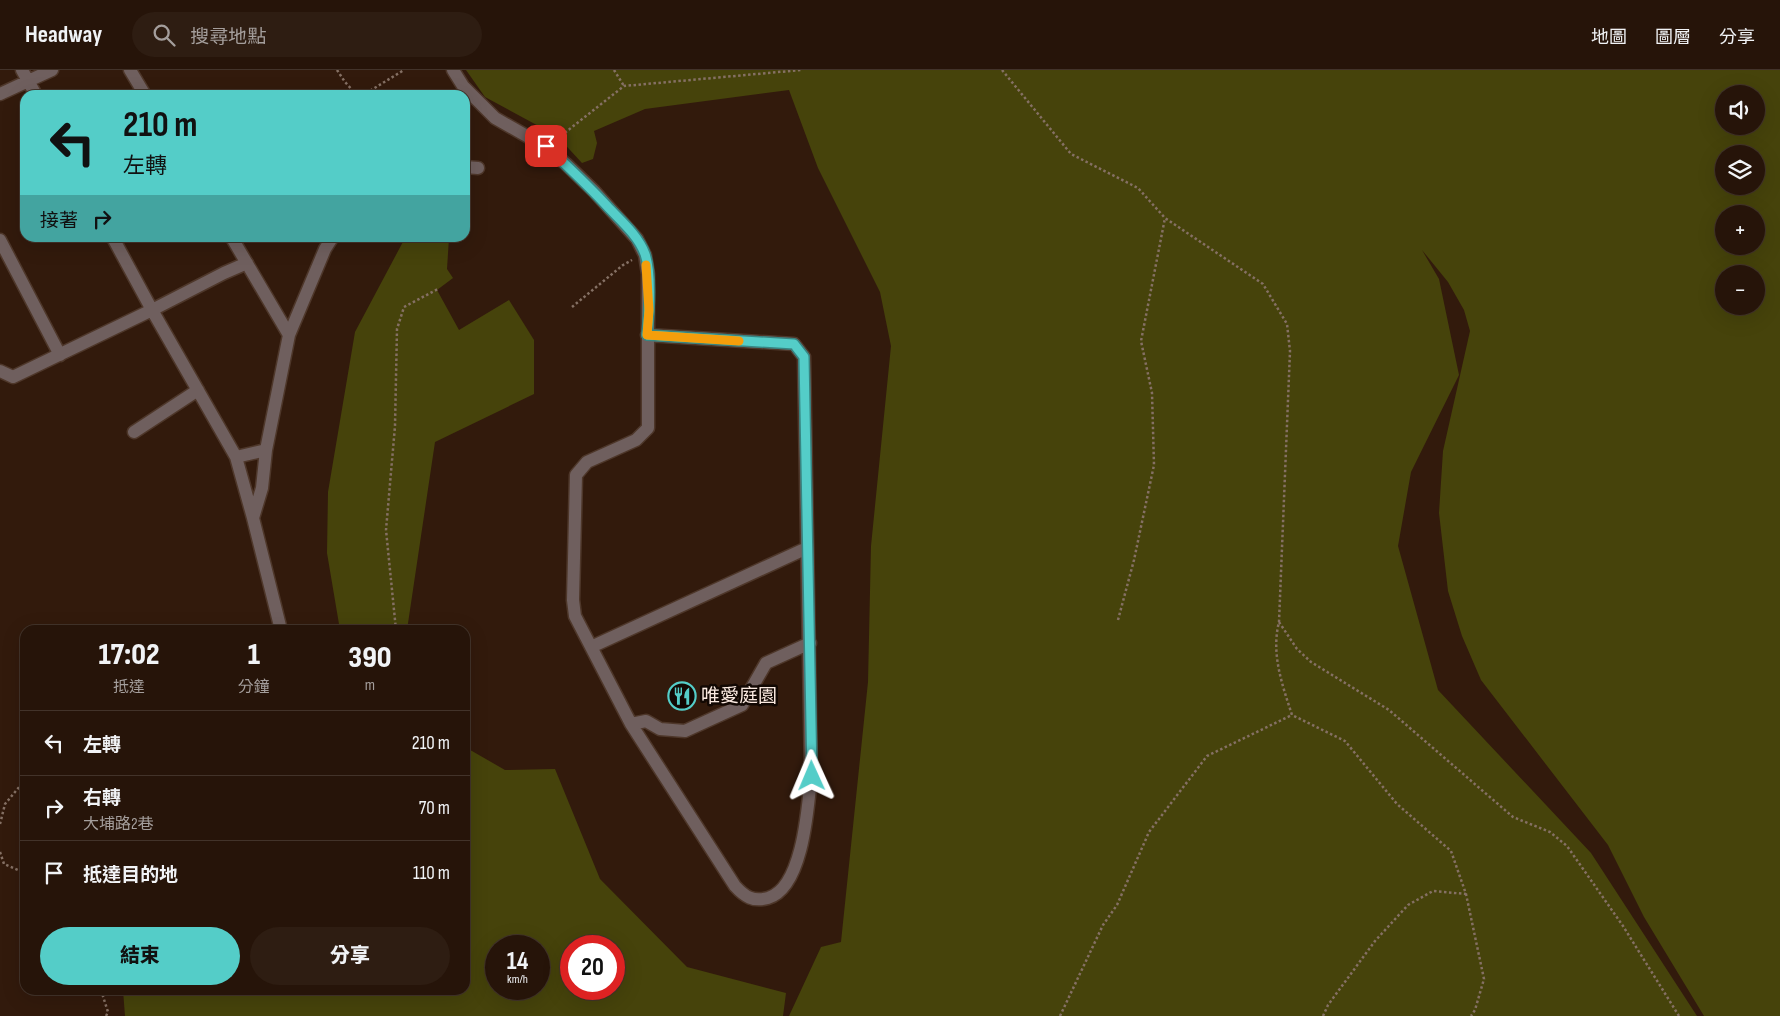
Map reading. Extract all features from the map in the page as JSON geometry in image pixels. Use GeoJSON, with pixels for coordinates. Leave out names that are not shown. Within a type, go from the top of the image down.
{"type":"FeatureCollection","features":[{"type":"Feature","properties":{"kind":"street"},"geometry":{"type":"LineString","coordinates":[[0,94],[26,76],[52,70]]}},
{"type":"Feature","properties":{"kind":"street"},"geometry":{"type":"LineString","coordinates":[[130,70],[142,90]]}},
{"type":"Feature","properties":{"kind":"street"},"geometry":{"type":"LineString","coordinates":[[453,70],[467,90]]}},
{"type":"Feature","properties":{"kind":"street"},"geometry":{"type":"LineString","coordinates":[[26,76],[33,90]]}},
{"type":"Feature","properties":{"kind":"street"},"geometry":{"type":"LineString","coordinates":[[470,93],[495,118],[546,146],[594,191],[637,240],[645,255],[649,310],[647,335],[648,428],[636,440],[587,462],[576,475],[573,600],[575,616],[632,724],[735,886],[744,896],[754,900],[774,896],[784,889],[797,862],[807,819],[812,776],[804,357],[794,344],[647,335]]}},
{"type":"Feature","properties":{"kind":"street"},"geometry":{"type":"LineString","coordinates":[[0,240],[60,355]]}},
{"type":"Feature","properties":{"kind":"street"},"geometry":{"type":"LineString","coordinates":[[115,242],[236,457],[279,625]]}},
{"type":"Feature","properties":{"kind":"street"},"geometry":{"type":"LineString","coordinates":[[234,242],[289,335]]}},
{"type":"Feature","properties":{"kind":"street"},"geometry":{"type":"LineString","coordinates":[[253,518],[262,488],[266,450],[289,335],[324,249],[329,242]]}},
{"type":"Feature","properties":{"kind":"street"},"geometry":{"type":"LineString","coordinates":[[0,371],[13,377],[247,263]]}},
{"type":"Feature","properties":{"kind":"street"},"geometry":{"type":"LineString","coordinates":[[134,432],[198,390]]}},
{"type":"Feature","properties":{"kind":"street"},"geometry":{"type":"LineString","coordinates":[[236,457],[266,450]]}},
{"type":"Feature","properties":{"kind":"street"},"geometry":{"type":"LineString","coordinates":[[591,647],[807,548]]}},
{"type":"Feature","properties":{"kind":"street"},"geometry":{"type":"LineString","coordinates":[[632,724],[646,721],[660,729],[685,731],[742,705],[766,664],[810,643]]}},
{"type":"Feature","properties":{"kind":"path"},"geometry":{"type":"LineString","coordinates":[[337,70],[352,90]]}},
{"type":"Feature","properties":{"kind":"path"},"geometry":{"type":"LineString","coordinates":[[371,90],[404,70]]}},
{"type":"Feature","properties":{"kind":"path"},"geometry":{"type":"LineString","coordinates":[[614,70],[624,86]]}},
{"type":"Feature","properties":{"kind":"path"},"geometry":{"type":"LineString","coordinates":[[546,146],[624,86],[801,70]]}},
{"type":"Feature","properties":{"kind":"path"},"geometry":{"type":"LineString","coordinates":[[1002,70],[1071,154],[1138,188],[1165,218],[1263,284],[1287,324],[1290,351],[1279,622],[1275,637],[1278,672],[1292,715],[1345,741],[1397,804],[1451,851],[1466,894],[1484,979],[1475,1010],[1471,1016]]}},
{"type":"Feature","properties":{"kind":"path"},"geometry":{"type":"LineString","coordinates":[[1118,620],[1134,560],[1154,465],[1152,393],[1142,341],[1165,218]]}},
{"type":"Feature","properties":{"kind":"path"},"geometry":{"type":"LineString","coordinates":[[572,307],[623,265],[645,255]]}},
{"type":"Feature","properties":{"kind":"path"},"geometry":{"type":"LineString","coordinates":[[396,625],[386,530],[395,426],[397,329],[404,307],[438,289]]}},
{"type":"Feature","properties":{"kind":"path"},"geometry":{"type":"LineString","coordinates":[[1279,622],[1297,649],[1311,662],[1388,710],[1513,817],[1550,832],[1567,846],[1623,926],[1680,1016]]}},
{"type":"Feature","properties":{"kind":"path"},"geometry":{"type":"LineString","coordinates":[[1060,1016],[1103,925],[1116,905],[1148,832],[1207,756],[1292,715]]}},
{"type":"Feature","properties":{"kind":"path"},"geometry":{"type":"LineString","coordinates":[[0,824],[5,804],[20,786]]}},
{"type":"Feature","properties":{"kind":"path"},"geometry":{"type":"LineString","coordinates":[[0,852],[4,864],[20,872]]}},
{"type":"Feature","properties":{"kind":"path"},"geometry":{"type":"LineString","coordinates":[[1323,1016],[1328,1005],[1376,941],[1408,905],[1433,891],[1466,894]]}},
{"type":"Feature","properties":{"kind":"path"},"geometry":{"type":"LineString","coordinates":[[103,995],[108,1012],[106,1016]]}},
{"type":"Feature","properties":{"kind":"shaded area"},"geometry":{"type":"Polygon","coordinates":[[[466,70],[1780,70],[1780,1016],[1704,1016],[1644,917],[1608,845],[1481,680],[1462,636],[1448,591],[1439,513],[1443,451],[1470,331],[1464,310],[1448,282],[1422,250],[1439,279],[1459,375],[1411,472],[1398,546],[1438,690],[1591,853],[1697,1016],[789,1016],[821,947],[841,942],[868,682],[871,546],[891,346],[880,292],[818,168],[789,90],[645,109],[594,131],[597,143],[593,159],[582,163],[557,136],[485,97],[466,70]]]}},
{"type":"Feature","properties":{"kind":"shaded area"},"geometry":{"type":"Polygon","coordinates":[[[403,242],[449,242],[447,269],[453,278],[437,290],[459,330],[509,300],[534,340],[534,394],[435,442],[408,625],[339,625],[327,553],[328,492],[355,332],[403,242]]]}},
{"type":"Feature","properties":{"kind":"shaded area"},"geometry":{"type":"Polygon","coordinates":[[[470,750],[505,770],[555,769],[600,879],[687,967],[786,993],[783,1016],[125,1016],[123,995],[470,995],[470,750]]]}},
{"type":"Feature","properties":{"kind":"slow traffic"},"geometry":{"type":"LineString","coordinates":[[646,265],[649,310],[647,335],[739,341]]}},
{"type":"Feature","properties":{"kind":"place","name":"唯愛庭園"},"geometry":{"type":"Point","coordinates":[682,696]}},
{"type":"Feature","properties":{"kind":"route"},"geometry":{"type":"LineString","coordinates":[[546,146],[594,191],[637,240],[645,255],[648,274],[649,310],[647,335],[794,344],[804,357],[812,776]]}}]}
